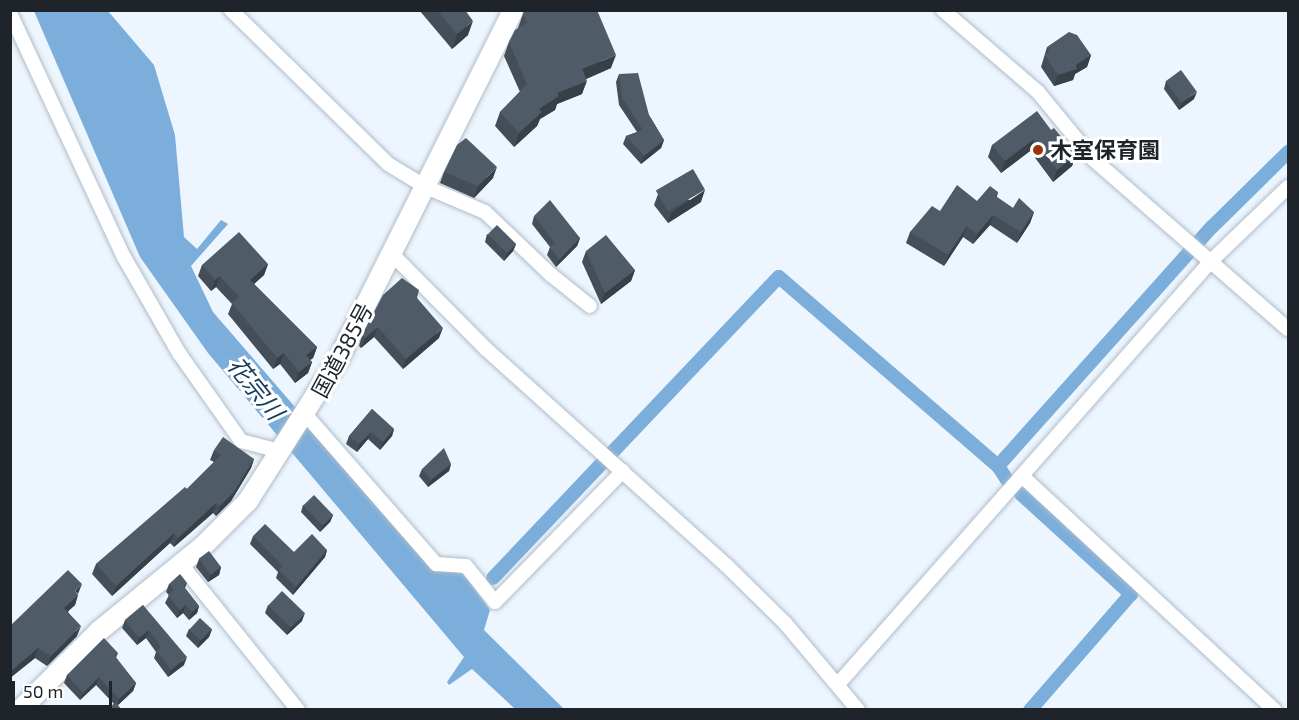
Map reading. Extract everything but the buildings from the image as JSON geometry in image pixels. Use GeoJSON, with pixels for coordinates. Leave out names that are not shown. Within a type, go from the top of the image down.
{"type":"FeatureCollection","features":[{"type":"Feature","properties":{"kind":"highway","name":"国道385号"},"geometry":{"type":"LineString","coordinates":[[20,710],[99,631],[231,520],[305,417],[392,254],[513,10]]}},
{"type":"Feature","properties":{"kind":"street"},"geometry":{"type":"LineString","coordinates":[[231,10],[336,117],[349,124],[388,164],[426,187],[485,212],[550,274],[590,306]]}},
{"type":"Feature","properties":{"kind":"street"},"geometry":{"type":"LineString","coordinates":[[943,10],[1038,92],[1093,159],[1288,329]]}},
{"type":"Feature","properties":{"kind":"street"},"geometry":{"type":"LineString","coordinates":[[10,13],[124,257],[179,353],[241,441],[282,448]]}},
{"type":"Feature","properties":{"kind":"street"},"geometry":{"type":"LineString","coordinates":[[839,683],[1023,477],[1206,257],[1288,187]]}},
{"type":"Feature","properties":{"kind":"street"},"geometry":{"type":"LineString","coordinates":[[392,254],[486,349],[726,565],[839,683],[858,710]]}},
{"type":"Feature","properties":{"kind":"street"},"geometry":{"type":"LineString","coordinates":[[305,417],[436,564],[466,566],[495,602],[620,469]]}},
{"type":"Feature","properties":{"kind":"street"},"geometry":{"type":"LineString","coordinates":[[1023,477],[1275,710]]}},
{"type":"Feature","properties":{"kind":"street"},"geometry":{"type":"LineString","coordinates":[[181,564],[298,710]]}},
{"type":"Feature","properties":{"kind":"water","name":"花宗川"},"geometry":{"type":"Polygon","coordinates":[[[34,11],[108,11],[154,65],[175,135],[184,237],[197,249],[221,220],[228,224],[191,266],[213,312],[434,568],[461,570],[490,610],[484,630],[564,709],[515,709],[472,669],[449,685],[447,682],[464,657],[208,353],[140,257],[34,11]]]}},
{"type":"Feature","properties":{"kind":"waterway"},"geometry":{"type":"LineString","coordinates":[[493,578],[779,277],[998,466],[1212,227],[1288,152]]}},
{"type":"Feature","properties":{"kind":"waterway"},"geometry":{"type":"LineString","coordinates":[[998,466],[1007,480]]}},
{"type":"Feature","properties":{"kind":"waterway"},"geometry":{"type":"LineString","coordinates":[[1021,494],[1131,594],[1030,710]]}},
{"type":"Feature","properties":{"kind":"place","name":"木室保育園"},"geometry":{"type":"Point","coordinates":[1038,150]}}]}
